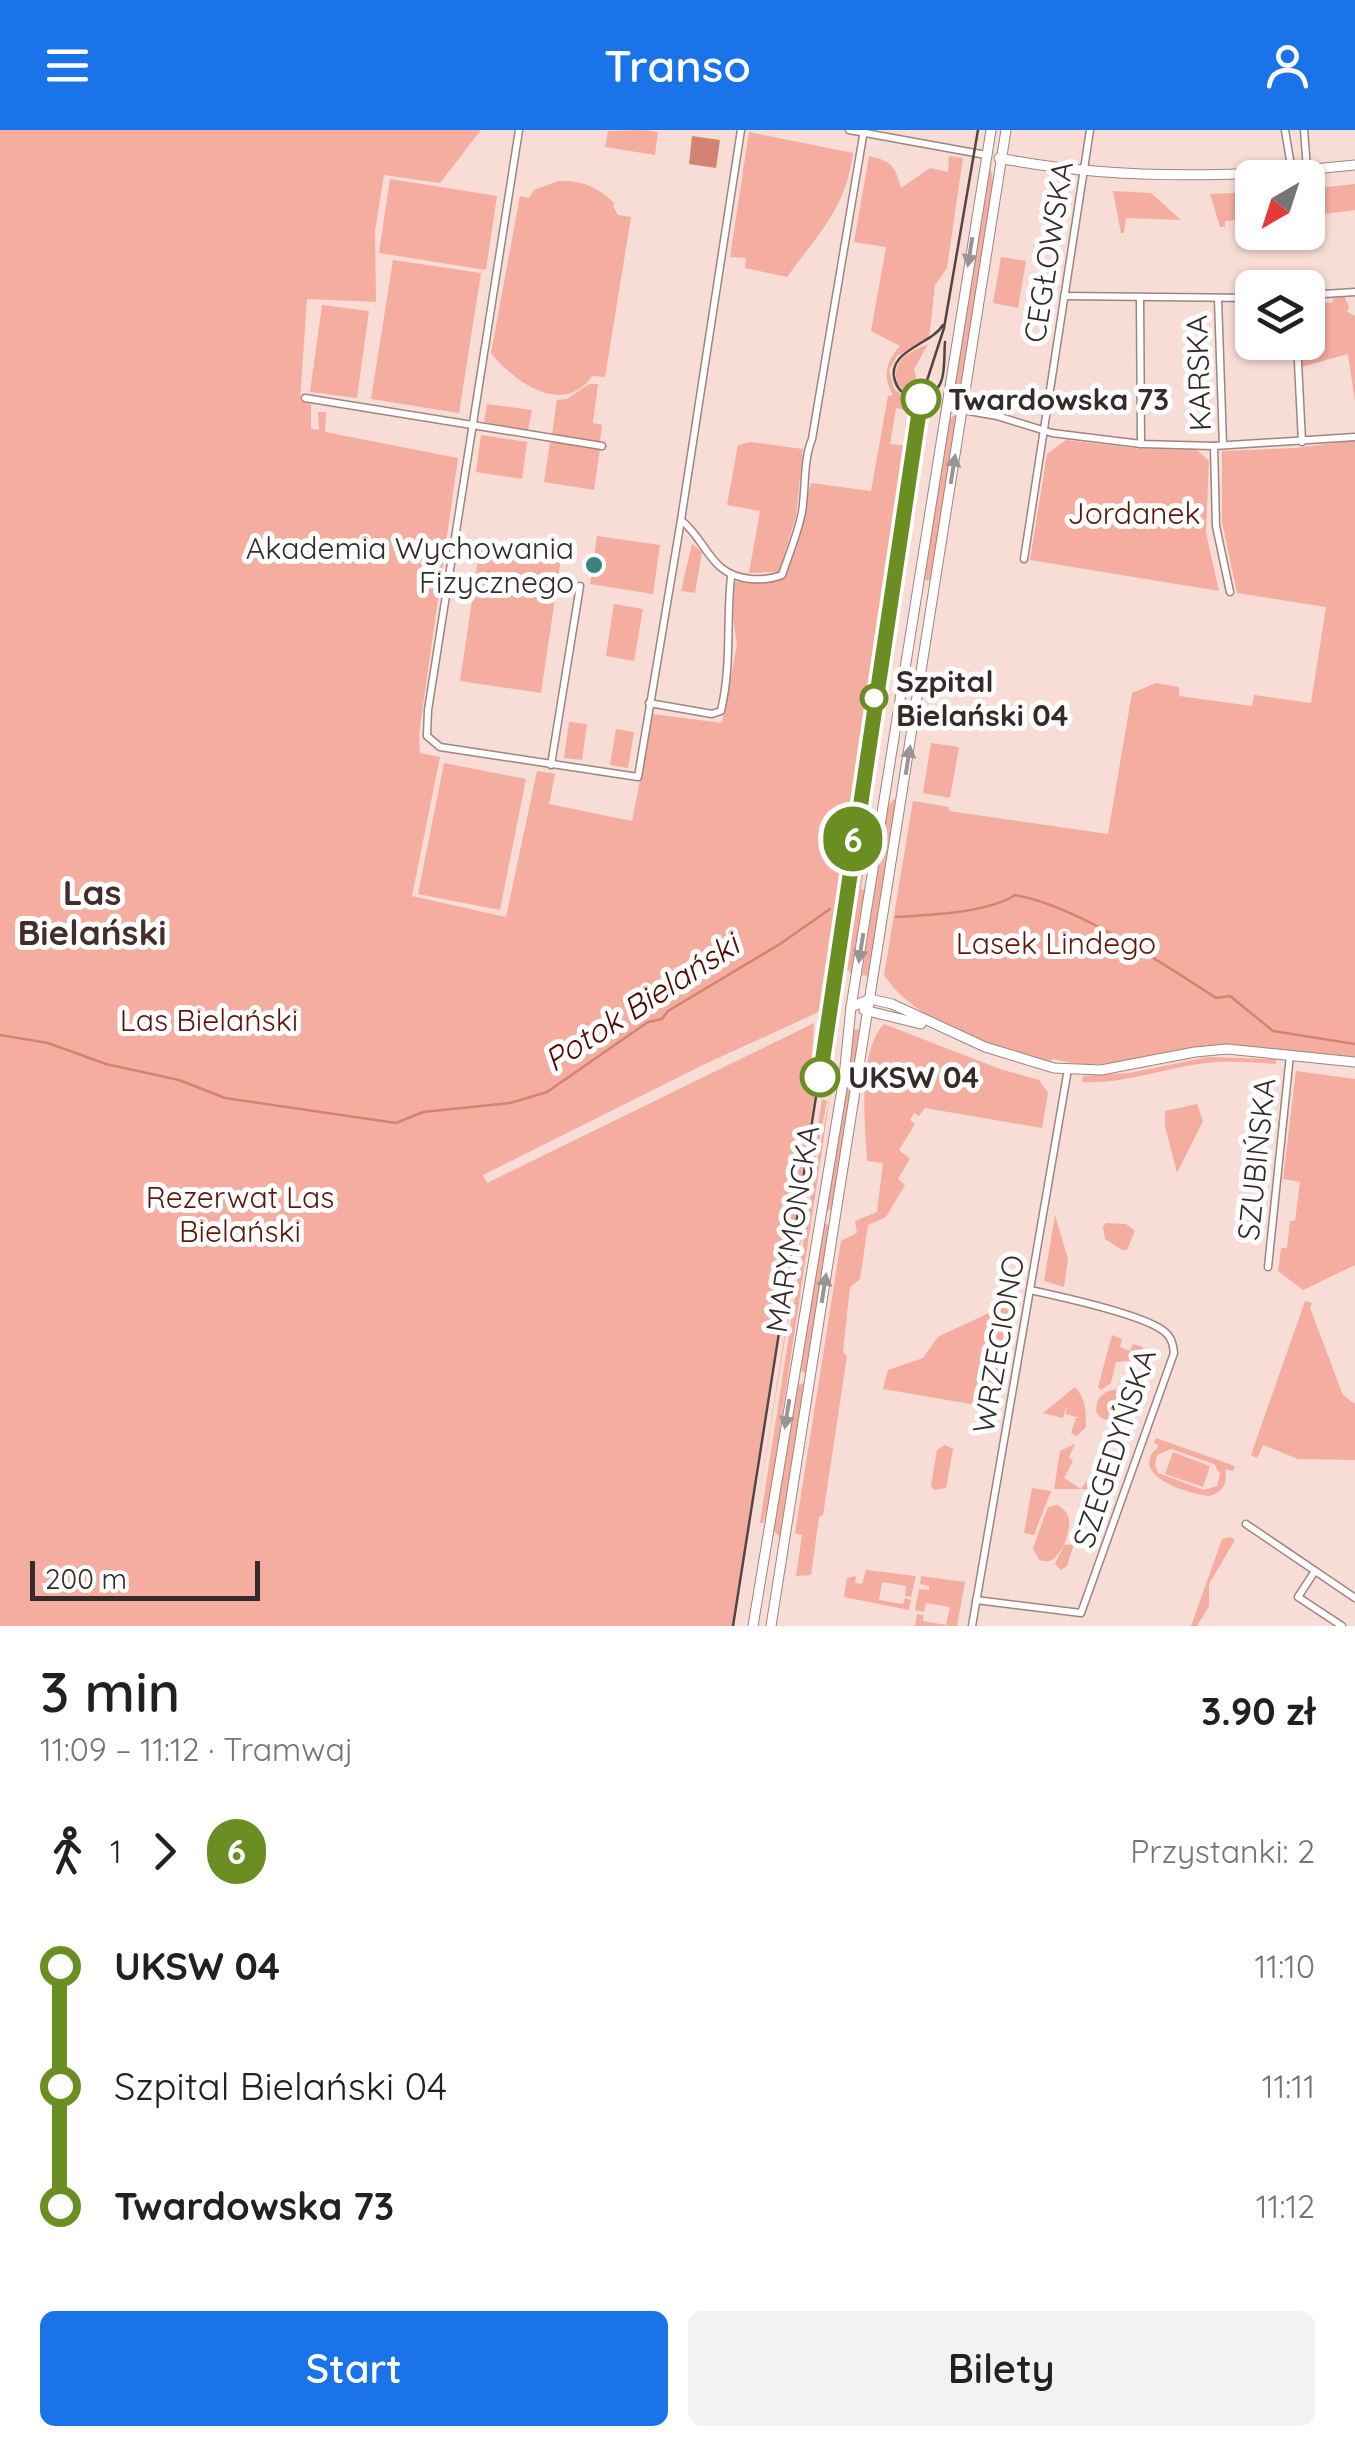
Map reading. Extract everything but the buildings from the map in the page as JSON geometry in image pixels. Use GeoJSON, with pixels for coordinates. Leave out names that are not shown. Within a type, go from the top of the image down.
{"type":"FeatureCollection","features":[{"type":"Feature","properties":{"kind":"main road","name":"MARYMONCKA"},"geometry":{"type":"LineString","coordinates":[[753,1626],[844,1077],[851,1007],[991,130]]}},
{"type":"Feature","properties":{"kind":"main road","name":"MARYMONCKA"},"geometry":{"type":"LineString","coordinates":[[771,1626],[1006,130]]}},
{"type":"Feature","properties":{"kind":"main road"},"geometry":{"type":"LineString","coordinates":[[986,155],[1084,170],[1164,175],[1235,173]]}},
{"type":"Feature","properties":{"kind":"main road"},"geometry":{"type":"LineString","coordinates":[[1325,168],[1355,165]]}},
{"type":"Feature","properties":{"kind":"main road"},"geometry":{"type":"LineString","coordinates":[[918,584],[935,586]]}},
{"type":"Feature","properties":{"kind":"main road"},"geometry":{"type":"LineString","coordinates":[[916,707],[907,699],[903,678],[922,665]]}},
{"type":"Feature","properties":{"kind":"main road"},"geometry":{"type":"LineString","coordinates":[[851,1007],[870,999],[892,1004],[1021,1061],[1068,1069],[1106,1070],[1218,1050],[1355,1062]]}},
{"type":"Feature","properties":{"kind":"main road"},"geometry":{"type":"LineString","coordinates":[[851,1007],[939,1028]]}},
{"type":"Feature","properties":{"kind":"main road"},"geometry":{"type":"LineString","coordinates":[[818,1216],[835,1218]]}},
{"type":"Feature","properties":{"kind":"main road"},"geometry":{"type":"LineString","coordinates":[[792,1376],[810,1379]]}},
{"type":"Feature","properties":{"kind":"main road"},"geometry":{"type":"LineString","coordinates":[[767,1540],[784,1542]]}},
{"type":"Feature","properties":{"kind":"street"},"geometry":{"type":"LineString","coordinates":[[520,130],[427,714],[427,736],[440,746],[638,776],[740,130]]}},
{"type":"Feature","properties":{"kind":"street"},"geometry":{"type":"LineString","coordinates":[[850,130],[986,155]]}},
{"type":"Feature","properties":{"kind":"street","name":"CEGŁOWSKA"},"geometry":{"type":"LineString","coordinates":[[1024,560],[1090,130]]}},
{"type":"Feature","properties":{"kind":"street"},"geometry":{"type":"LineString","coordinates":[[1285,130],[1290,160]]}},
{"type":"Feature","properties":{"kind":"street"},"geometry":{"type":"LineString","coordinates":[[1304,130],[1306,160]]}},
{"type":"Feature","properties":{"kind":"street"},"geometry":{"type":"LineString","coordinates":[[681,520],[717,566],[731,577],[761,580],[782,574],[802,514],[806,456],[814,434],[864,131]]}},
{"type":"Feature","properties":{"kind":"street"},"geometry":{"type":"LineString","coordinates":[[1325,294],[1355,292]]}},
{"type":"Feature","properties":{"kind":"street"},"geometry":{"type":"LineString","coordinates":[[1063,296],[1235,298]]}},
{"type":"Feature","properties":{"kind":"street"},"geometry":{"type":"LineString","coordinates":[[1140,299],[1141,444]]}},
{"type":"Feature","properties":{"kind":"street","name":"KARSKA"},"geometry":{"type":"LineString","coordinates":[[1218,299],[1216,526],[1230,592]]}},
{"type":"Feature","properties":{"kind":"street"},"geometry":{"type":"LineString","coordinates":[[1299,360],[1302,442]]}},
{"type":"Feature","properties":{"kind":"street"},"geometry":{"type":"LineString","coordinates":[[305,398],[602,446]]}},
{"type":"Feature","properties":{"kind":"street"},"geometry":{"type":"LineString","coordinates":[[946,407],[997,416],[1042,431],[1141,444],[1219,446],[1355,436]]}},
{"type":"Feature","properties":{"kind":"street"},"geometry":{"type":"LineString","coordinates":[[649,703],[712,714],[721,710],[731,640],[731,577]]}},
{"type":"Feature","properties":{"kind":"street"},"geometry":{"type":"LineString","coordinates":[[551,764],[580,586]]}},
{"type":"Feature","properties":{"kind":"street","name":"SZUBIŃSKA"},"geometry":{"type":"LineString","coordinates":[[1268,1267],[1290,1055]]}},
{"type":"Feature","properties":{"kind":"street","name":"WRZECIONO"},"geometry":{"type":"LineString","coordinates":[[972,1626],[1068,1069]]}},
{"type":"Feature","properties":{"kind":"street","name":"SZEGEDYŃSKA"},"geometry":{"type":"LineString","coordinates":[[976,1600],[1082,1612],[1172,1361],[1174,1348],[1170,1338],[1154,1326],[1069,1298],[1030,1290]]}},
{"type":"Feature","properties":{"kind":"street"},"geometry":{"type":"LineString","coordinates":[[1246,1524],[1355,1598]]}},
{"type":"Feature","properties":{"kind":"street"},"geometry":{"type":"LineString","coordinates":[[1315,1571],[1298,1597],[1342,1626]]}},
{"type":"Feature","properties":{"kind":"green space","name":"Rezerwat Las Bielański"},"geometry":{"type":"Polygon","coordinates":[[[0,130],[481,130],[440,183],[384,175],[375,231],[376,302],[307,299],[300,401],[311,404],[311,429],[319,430],[318,412],[326,412],[325,432],[458,458],[419,734],[420,753],[440,757],[412,896],[506,917],[537,771],[555,774],[549,804],[632,821],[653,714],[722,723],[737,645],[733,617],[735,582],[783,579],[811,483],[871,491],[888,396],[893,395],[887,369],[900,346],[871,331],[886,247],[854,242],[869,156],[892,166],[901,188],[930,168],[948,172],[949,156],[963,158],[947,268],[935,285],[929,339],[897,356],[889,370],[894,389],[913,403],[906,405],[905,410],[896,408],[890,444],[907,446],[913,409],[910,407],[919,401],[868,706],[830,991],[826,992],[823,1010],[483,1175],[487,1183],[814,1023],[812,1055],[818,1057],[814,1098],[732,1626],[0,1626],[0,130]]]}},
{"type":"Feature","properties":{"kind":"green space"},"geometry":{"type":"Polygon","coordinates":[[[608,131],[658,132],[655,155],[605,147],[608,131]]]}},
{"type":"Feature","properties":{"kind":"green space"},"geometry":{"type":"Polygon","coordinates":[[[749,132],[853,153],[837,205],[787,277],[745,268],[746,258],[730,257],[749,132]]]}},
{"type":"Feature","properties":{"kind":"green space"},"geometry":{"type":"Polygon","coordinates":[[[991,169],[993,182],[961,394],[952,393],[988,172],[991,169]]]}},
{"type":"Feature","properties":{"kind":"green space"},"geometry":{"type":"Polygon","coordinates":[[[390,179],[497,196],[486,270],[379,253],[390,179]]]}},
{"type":"Feature","properties":{"kind":"green space"},"geometry":{"type":"Polygon","coordinates":[[[558,181],[596,189],[615,204],[618,215],[631,217],[605,377],[592,376],[581,388],[554,395],[526,384],[491,353],[520,196],[529,198],[534,190],[558,181]]]}},
{"type":"Feature","properties":{"kind":"green space"},"geometry":{"type":"Polygon","coordinates":[[[1355,184],[1355,210],[1325,214],[1325,187],[1355,184]]]}},
{"type":"Feature","properties":{"kind":"green space"},"geometry":{"type":"Polygon","coordinates":[[[1113,191],[1151,193],[1181,220],[1126,218],[1121,233],[1113,191]]]}},
{"type":"Feature","properties":{"kind":"green space"},"geometry":{"type":"Polygon","coordinates":[[[1235,193],[1235,220],[1225,221],[1225,227],[1220,227],[1210,194],[1235,193]]]}},
{"type":"Feature","properties":{"kind":"green space"},"geometry":{"type":"Polygon","coordinates":[[[1001,257],[1026,261],[1018,308],[993,303],[1001,257]]]}},
{"type":"Feature","properties":{"kind":"green space"},"geometry":{"type":"Polygon","coordinates":[[[393,260],[481,273],[459,413],[371,399],[393,260]]]}},
{"type":"Feature","properties":{"kind":"green space"},"geometry":{"type":"Polygon","coordinates":[[[1344,296],[1347,312],[1355,316],[1355,402],[1348,354],[1301,367],[1301,360],[1325,360],[1325,302],[1332,303],[1333,298],[1344,296]]]}},
{"type":"Feature","properties":{"kind":"green space"},"geometry":{"type":"Polygon","coordinates":[[[322,305],[369,311],[357,398],[310,392],[322,305]]]}},
{"type":"Feature","properties":{"kind":"green space"},"geometry":{"type":"Polygon","coordinates":[[[928,344],[914,369],[918,386],[914,397],[897,383],[897,368],[908,354],[928,344]]]}},
{"type":"Feature","properties":{"kind":"green space"},"geometry":{"type":"Polygon","coordinates":[[[589,384],[598,384],[593,423],[602,425],[600,442],[552,434],[557,400],[567,399],[589,384]]]}},
{"type":"Feature","properties":{"kind":"green space"},"geometry":{"type":"Polygon","coordinates":[[[931,398],[898,615],[892,617],[926,400],[931,398]]]}},
{"type":"Feature","properties":{"kind":"green space"},"geometry":{"type":"Polygon","coordinates":[[[487,404],[532,410],[528,430],[484,422],[487,404]]]}},
{"type":"Feature","properties":{"kind":"green space"},"geometry":{"type":"Polygon","coordinates":[[[954,415],[957,419],[932,578],[927,581],[923,577],[948,421],[954,415]]]}},
{"type":"Feature","properties":{"kind":"green space"},"geometry":{"type":"Polygon","coordinates":[[[481,435],[527,442],[522,479],[476,472],[481,435]]]}},
{"type":"Feature","properties":{"kind":"green space","name":"Jordanek"},"geometry":{"type":"Polygon","coordinates":[[[1066,440],[1141,449],[1197,450],[1209,461],[1206,533],[1219,591],[1030,560],[1047,454],[1066,440]]]}},
{"type":"Feature","properties":{"kind":"green space","name":"Lasek Lindego"},"geometry":{"type":"Polygon","coordinates":[[[1355,440],[1355,1058],[1226,1044],[1113,1063],[1083,1065],[1052,1059],[1051,1062],[983,1042],[915,1007],[884,975],[913,801],[949,807],[949,811],[1108,834],[1132,693],[1156,683],[1179,687],[1179,696],[1252,706],[1254,695],[1311,703],[1326,607],[1237,593],[1222,522],[1222,451],[1296,448],[1355,440]]]}},
{"type":"Feature","properties":{"kind":"green space"},"geometry":{"type":"Polygon","coordinates":[[[550,442],[600,449],[594,490],[544,482],[550,442]]]}},
{"type":"Feature","properties":{"kind":"green space"},"geometry":{"type":"Polygon","coordinates":[[[750,442],[803,449],[796,516],[779,572],[749,573],[760,511],[727,505],[738,445],[750,442]]]}},
{"type":"Feature","properties":{"kind":"green space"},"geometry":{"type":"Polygon","coordinates":[[[597,536],[660,545],[653,594],[590,584],[597,536]]]}},
{"type":"Feature","properties":{"kind":"green space"},"geometry":{"type":"Polygon","coordinates":[[[481,540],[562,552],[541,693],[460,681],[481,540]]]}},
{"type":"Feature","properties":{"kind":"green space"},"geometry":{"type":"Polygon","coordinates":[[[692,544],[702,552],[695,593],[681,591],[692,544]]]}},
{"type":"Feature","properties":{"kind":"green space"},"geometry":{"type":"Polygon","coordinates":[[[614,604],[643,609],[634,661],[606,656],[614,604]]]}},
{"type":"Feature","properties":{"kind":"green space"},"geometry":{"type":"Polygon","coordinates":[[[877,713],[881,714],[838,974],[839,961],[877,713]]]}},
{"type":"Feature","properties":{"kind":"green space"},"geometry":{"type":"Polygon","coordinates":[[[569,722],[587,724],[582,760],[564,758],[569,722]]]}},
{"type":"Feature","properties":{"kind":"green space"},"geometry":{"type":"Polygon","coordinates":[[[616,729],[634,732],[628,768],[610,765],[616,729]]]}},
{"type":"Feature","properties":{"kind":"green space"},"geometry":{"type":"Polygon","coordinates":[[[931,743],[959,747],[950,798],[923,793],[931,743]]]}},
{"type":"Feature","properties":{"kind":"green space"},"geometry":{"type":"Polygon","coordinates":[[[444,763],[526,779],[500,910],[418,894],[444,763]]]}},
{"type":"Feature","properties":{"kind":"green space"},"geometry":{"type":"Polygon","coordinates":[[[894,799],[897,803],[869,976],[862,975],[888,806],[894,799]]]}},
{"type":"Feature","properties":{"kind":"green space"},"geometry":{"type":"Polygon","coordinates":[[[871,807],[874,808],[861,889],[865,890],[851,973],[845,967],[871,807]]]}},
{"type":"Feature","properties":{"kind":"green space"},"geometry":{"type":"Polygon","coordinates":[[[884,1024],[1039,1080],[1048,1093],[1042,1128],[925,1108],[910,1120],[915,1124],[899,1150],[910,1159],[898,1179],[905,1185],[886,1217],[868,1225],[860,1279],[850,1287],[843,1352],[847,1356],[823,1515],[819,1517],[811,1575],[796,1576],[802,1535],[795,1533],[841,1241],[857,1233],[855,1221],[877,1212],[883,1163],[867,1161],[864,1109],[870,1052],[884,1024]]]}},
{"type":"Feature","properties":{"kind":"green space"},"geometry":{"type":"Polygon","coordinates":[[[854,1029],[860,1030],[832,1208],[828,1211],[825,1209],[854,1029]]]}},
{"type":"Feature","properties":{"kind":"green space"},"geometry":{"type":"Polygon","coordinates":[[[1208,1057],[1276,1059],[1276,1064],[1208,1063],[1126,1079],[1082,1082],[1083,1076],[1129,1073],[1208,1057]]]}},
{"type":"Feature","properties":{"kind":"green space"},"geometry":{"type":"Polygon","coordinates":[[[1296,1071],[1355,1079],[1355,1265],[1303,1290],[1278,1271],[1281,1248],[1287,1248],[1290,1221],[1295,1221],[1300,1182],[1283,1179],[1296,1071]]]}},
{"type":"Feature","properties":{"kind":"green space"},"geometry":{"type":"Polygon","coordinates":[[[831,1090],[769,1502],[760,1523],[809,1205],[831,1090]]]}},
{"type":"Feature","properties":{"kind":"green space"},"geometry":{"type":"Polygon","coordinates":[[[822,1099],[827,1101],[755,1522],[822,1099]]]}},
{"type":"Feature","properties":{"kind":"green space"},"geometry":{"type":"Polygon","coordinates":[[[1197,1104],[1203,1121],[1177,1173],[1165,1111],[1197,1104]]]}},
{"type":"Feature","properties":{"kind":"green space"},"geometry":{"type":"Polygon","coordinates":[[[1055,1215],[1068,1259],[1064,1287],[1044,1281],[1055,1215]]]}},
{"type":"Feature","properties":{"kind":"green space"},"geometry":{"type":"Polygon","coordinates":[[[824,1222],[829,1226],[806,1374],[799,1369],[824,1222]]]}},
{"type":"Feature","properties":{"kind":"green space"},"geometry":{"type":"Polygon","coordinates":[[[1106,1223],[1126,1224],[1135,1231],[1127,1250],[1105,1239],[1106,1223]]]}},
{"type":"Feature","properties":{"kind":"green space"},"geometry":{"type":"Polygon","coordinates":[[[1305,1301],[1312,1303],[1310,1308],[1343,1395],[1355,1404],[1355,1460],[1298,1459],[1263,1445],[1257,1458],[1251,1455],[1305,1301]]]}},
{"type":"Feature","properties":{"kind":"green space"},"geometry":{"type":"Polygon","coordinates":[[[1012,1302],[994,1408],[883,1389],[888,1370],[923,1358],[938,1337],[1012,1302]]]}},
{"type":"Feature","properties":{"kind":"green space"},"geometry":{"type":"Polygon","coordinates":[[[1112,1335],[1122,1339],[1120,1347],[1130,1351],[1133,1344],[1143,1347],[1139,1360],[1116,1362],[1111,1383],[1101,1390],[1098,1387],[1112,1335]]]}},
{"type":"Feature","properties":{"kind":"green space"},"geometry":{"type":"Polygon","coordinates":[[[804,1383],[780,1537],[773,1530],[796,1386],[804,1383]]]}},
{"type":"Feature","properties":{"kind":"green space"},"geometry":{"type":"Polygon","coordinates":[[[1075,1387],[1086,1416],[1086,1427],[1077,1436],[1071,1433],[1076,1418],[1080,1418],[1066,1414],[1067,1404],[1063,1418],[1043,1413],[1075,1387]]]}},
{"type":"Feature","properties":{"kind":"green space"},"geometry":{"type":"Polygon","coordinates":[[[1118,1389],[1125,1394],[1120,1414],[1111,1422],[1100,1417],[1096,1406],[1102,1395],[1118,1389]]]}},
{"type":"Feature","properties":{"kind":"green space"},"geometry":{"type":"Polygon","coordinates":[[[1156,1438],[1235,1466],[1233,1471],[1225,1469],[1223,1486],[1214,1495],[1187,1491],[1154,1474],[1151,1456],[1159,1446],[1154,1443],[1156,1438]],[[1171,1449],[1157,1455],[1155,1464],[1158,1473],[1204,1490],[1217,1486],[1220,1474],[1214,1464],[1171,1449]]]}},
{"type":"Feature","properties":{"kind":"green space"},"geometry":{"type":"Polygon","coordinates":[[[1075,1444],[1069,1457],[1073,1461],[1064,1478],[1081,1489],[1054,1489],[1060,1451],[1075,1444]]]}},
{"type":"Feature","properties":{"kind":"green space"},"geometry":{"type":"Polygon","coordinates":[[[945,1445],[953,1449],[946,1488],[934,1490],[931,1486],[937,1450],[945,1445]]]}},
{"type":"Feature","properties":{"kind":"green space"},"geometry":{"type":"Polygon","coordinates":[[[1173,1452],[1210,1466],[1203,1487],[1165,1474],[1173,1452]]]}},
{"type":"Feature","properties":{"kind":"green space"},"geometry":{"type":"Polygon","coordinates":[[[1093,1472],[1099,1475],[1094,1489],[1081,1489],[1093,1472]]]}},
{"type":"Feature","properties":{"kind":"green space"},"geometry":{"type":"Polygon","coordinates":[[[1032,1488],[1051,1491],[1034,1535],[1024,1533],[1032,1488]]]}},
{"type":"Feature","properties":{"kind":"green space"},"geometry":{"type":"Polygon","coordinates":[[[1057,1505],[1068,1517],[1066,1539],[1054,1558],[1039,1560],[1033,1548],[1048,1507],[1057,1505]]]}},
{"type":"Feature","properties":{"kind":"green space"},"geometry":{"type":"Polygon","coordinates":[[[1222,1539],[1235,1540],[1209,1584],[1209,1606],[1197,1626],[1191,1626],[1222,1539]]]}},
{"type":"Feature","properties":{"kind":"green space"},"geometry":{"type":"Polygon","coordinates":[[[1074,1544],[1067,1566],[1061,1570],[1055,1564],[1064,1545],[1074,1544]]]}},
{"type":"Feature","properties":{"kind":"green space"},"geometry":{"type":"Polygon","coordinates":[[[866,1570],[916,1576],[911,1597],[905,1596],[906,1586],[882,1582],[879,1600],[903,1604],[905,1598],[911,1600],[909,1610],[844,1597],[847,1578],[856,1576],[855,1583],[862,1584],[866,1570]]]}},
{"type":"Feature","properties":{"kind":"green space"},"geometry":{"type":"Polygon","coordinates":[[[921,1576],[965,1582],[957,1626],[915,1626],[917,1614],[923,1615],[923,1621],[946,1625],[950,1607],[926,1603],[924,1612],[915,1610],[919,1589],[929,1590],[929,1586],[920,1584],[921,1576]]]}},
{"type":"Feature","properties":{"kind":"shaded area"},"geometry":{"type":"Polygon","coordinates":[[[692,136],[720,140],[716,168],[689,164],[692,136]]]}},
{"type":"Feature","properties":{"kind":"waterway","name":"Potok Bielański"},"geometry":{"type":"LineString","coordinates":[[896,917],[974,909],[1015,895],[1039,901],[1091,923],[1216,998],[1230,996],[1273,1031],[1355,1044]]}},
{"type":"Feature","properties":{"kind":"waterway","name":"Potok Bielański"},"geometry":{"type":"LineString","coordinates":[[0,1035],[48,1043],[106,1064],[179,1080],[225,1098],[396,1123],[423,1112],[510,1103],[547,1092],[648,1022],[662,1019],[668,1011],[830,909]]}},
{"type":"Feature","properties":{"kind":"tram line"},"geometry":{"type":"LineString","coordinates":[[733,1626],[921,399],[944,328],[978,130]]}},
{"type":"Feature","properties":{"kind":"tram line"},"geometry":{"type":"LineString","coordinates":[[943,325],[897,362],[895,381],[901,391],[919,399],[935,391],[942,377],[945,342]]}},
{"type":"Feature","properties":{"kind":"tram line","name":"6"},"geometry":{"type":"LineString","coordinates":[[820,1077],[921,399]]}},
{"type":"Feature","properties":{"kind":"place","name":"Twardowska 73"},"geometry":{"type":"Point","coordinates":[921,399]}},
{"type":"Feature","properties":{"kind":"place","name":"Akademia Wychowania Fizycznego"},"geometry":{"type":"Point","coordinates":[594,565]}},
{"type":"Feature","properties":{"kind":"place","name":"Szpital Bielański 04"},"geometry":{"type":"Point","coordinates":[874,698]}},
{"type":"Feature","properties":{"kind":"place","name":"UKSW 04"},"geometry":{"type":"Point","coordinates":[820,1077]}},
{"type":"Feature","properties":{"kind":"district","name":"Las Bielański"},"geometry":{"type":"Point","coordinates":[92,912]}}]}
